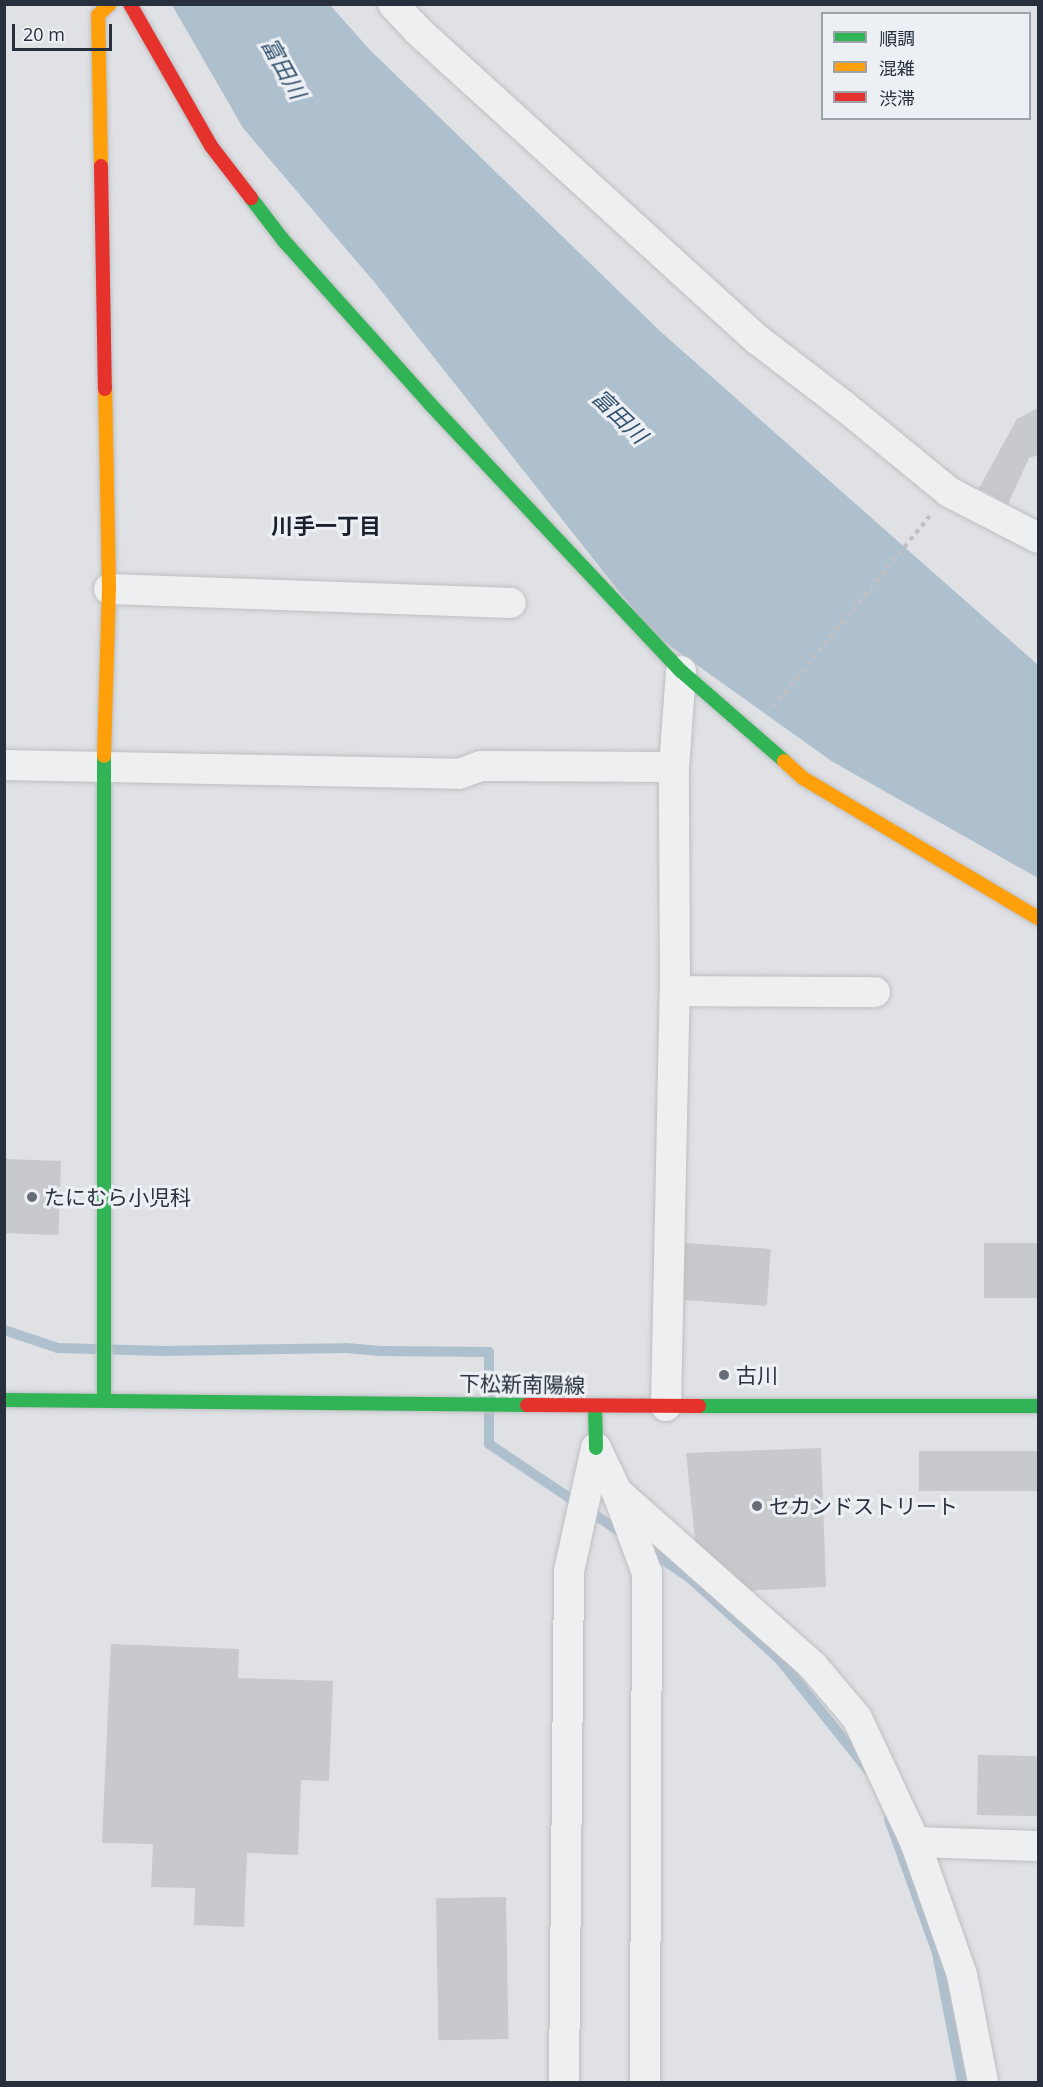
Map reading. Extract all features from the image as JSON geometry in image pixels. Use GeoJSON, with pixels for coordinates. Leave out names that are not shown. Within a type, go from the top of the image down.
{"type":"FeatureCollection","features":[{"type":"Feature","properties":{"kind":"street"},"geometry":{"type":"LineString","coordinates":[[104,1400],[104,766],[109,590],[98,15],[110,4]]}},
{"type":"Feature","properties":{"kind":"street"},"geometry":{"type":"LineString","coordinates":[[130,4],[211,146],[284,241],[430,404],[681,671],[803,778],[1038,918]]}},
{"type":"Feature","properties":{"kind":"street"},"geometry":{"type":"LineString","coordinates":[[393,4],[426,38],[758,340],[844,406],[949,492],[1038,538]]}},
{"type":"Feature","properties":{"kind":"street"},"geometry":{"type":"LineString","coordinates":[[109,590],[510,603]]}},
{"type":"Feature","properties":{"kind":"street"},"geometry":{"type":"LineString","coordinates":[[666,1406],[675,991],[674,767],[681,671]]}},
{"type":"Feature","properties":{"kind":"street"},"geometry":{"type":"LineString","coordinates":[[4,765],[459,774],[481,766],[674,767]]}},
{"type":"Feature","properties":{"kind":"street"},"geometry":{"type":"LineString","coordinates":[[675,991],[875,992]]}},
{"type":"Feature","properties":{"kind":"street","name":"下松新南陽線"},"geometry":{"type":"LineString","coordinates":[[4,1400],[594,1406],[1038,1406]]}},
{"type":"Feature","properties":{"kind":"street"},"geometry":{"type":"LineString","coordinates":[[564,2082],[569,1571],[596,1448],[594,1406]]}},
{"type":"Feature","properties":{"kind":"street"},"geometry":{"type":"LineString","coordinates":[[596,1448],[617,1492],[647,1573],[645,2082]]}},
{"type":"Feature","properties":{"kind":"street"},"geometry":{"type":"LineString","coordinates":[[617,1492],[813,1666],[856,1719],[915,1842],[962,1976],[983,2082]]}},
{"type":"Feature","properties":{"kind":"street"},"geometry":{"type":"LineString","coordinates":[[915,1842],[1038,1846]]}},
{"type":"Feature","properties":{"kind":"path"},"geometry":{"type":"LineString","coordinates":[[769,712],[931,514]]}},
{"type":"Feature","properties":{"kind":"water","name":"富田川"},"geometry":{"type":"Polygon","coordinates":[[[172,5],[330,5],[370,50],[661,332],[1038,665],[1038,878],[833,762],[652,633],[375,283],[243,128],[172,5]]]}},
{"type":"Feature","properties":{"kind":"building"},"geometry":{"type":"Polygon","coordinates":[[[1038,408],[1038,455],[1029,458],[1008,504],[979,488],[1017,419],[1038,408]]]}},
{"type":"Feature","properties":{"kind":"building","name":"たにむら小児科"},"geometry":{"type":"Polygon","coordinates":[[[4,1159],[61,1161],[58,1235],[4,1233],[4,1159]]]}},
{"type":"Feature","properties":{"kind":"building"},"geometry":{"type":"Polygon","coordinates":[[[685,1243],[771,1249],[767,1306],[681,1300],[685,1243]]]}},
{"type":"Feature","properties":{"kind":"building"},"geometry":{"type":"Polygon","coordinates":[[[984,1243],[1038,1243],[1038,1298],[984,1298],[984,1243]]]}},
{"type":"Feature","properties":{"kind":"building","name":"セカンドストリート"},"geometry":{"type":"Polygon","coordinates":[[[821,1448],[826,1587],[737,1591],[697,1558],[686,1453],[821,1448]]]}},
{"type":"Feature","properties":{"kind":"building"},"geometry":{"type":"Polygon","coordinates":[[[919,1451],[1038,1451],[1038,1491],[919,1491],[919,1451]]]}},
{"type":"Feature","properties":{"kind":"building"},"geometry":{"type":"Polygon","coordinates":[[[111,1644],[239,1649],[238,1678],[333,1681],[329,1781],[301,1780],[298,1855],[247,1853],[244,1927],[194,1925],[195,1888],[151,1887],[153,1844],[102,1843],[111,1644]]]}},
{"type":"Feature","properties":{"kind":"building"},"geometry":{"type":"Polygon","coordinates":[[[978,1755],[1038,1756],[1037,1816],[977,1815],[978,1755]]]}},
{"type":"Feature","properties":{"kind":"building"},"geometry":{"type":"Polygon","coordinates":[[[506,1897],[508,2039],[438,2040],[436,1898],[506,1897]]]}},
{"type":"Feature","properties":{"kind":"waterway"},"geometry":{"type":"LineString","coordinates":[[4,1330],[58,1348],[163,1351],[346,1348],[378,1351],[489,1352],[489,1444],[625,1535]]}},
{"type":"Feature","properties":{"kind":"waterway"},"geometry":{"type":"LineString","coordinates":[[646,1548],[690,1578],[780,1660],[869,1771]]}},
{"type":"Feature","properties":{"kind":"waterway"},"geometry":{"type":"LineString","coordinates":[[889,1819],[937,1953],[962,2082]]}},
{"type":"Feature","properties":{"kind":"traffic: fast"},"geometry":{"type":"LineString","coordinates":[[251,198],[284,241],[430,404],[681,671],[784,761]]}},
{"type":"Feature","properties":{"kind":"traffic: fast"},"geometry":{"type":"LineString","coordinates":[[104,756],[104,1400]]}},
{"type":"Feature","properties":{"kind":"traffic: fast"},"geometry":{"type":"LineString","coordinates":[[4,1400],[527,1405]]}},
{"type":"Feature","properties":{"kind":"traffic: fast"},"geometry":{"type":"LineString","coordinates":[[595,1406],[596,1448]]}},
{"type":"Feature","properties":{"kind":"traffic: fast"},"geometry":{"type":"LineString","coordinates":[[699,1406],[1038,1406]]}},
{"type":"Feature","properties":{"kind":"traffic: slow"},"geometry":{"type":"LineString","coordinates":[[101,166],[98,15],[110,4]]}},
{"type":"Feature","properties":{"kind":"traffic: slow"},"geometry":{"type":"LineString","coordinates":[[104,756],[109,589],[105,389]]}},
{"type":"Feature","properties":{"kind":"traffic: slow"},"geometry":{"type":"LineString","coordinates":[[784,761],[803,778],[1038,918]]}},
{"type":"Feature","properties":{"kind":"traffic: jam"},"geometry":{"type":"LineString","coordinates":[[130,4],[211,146],[251,198]]}},
{"type":"Feature","properties":{"kind":"traffic: jam"},"geometry":{"type":"LineString","coordinates":[[101,166],[105,389]]}},
{"type":"Feature","properties":{"kind":"traffic: jam"},"geometry":{"type":"LineString","coordinates":[[527,1405],[699,1406]]}},
{"type":"Feature","properties":{"kind":"place","name":"たにむら小児科"},"geometry":{"type":"Point","coordinates":[32,1197]}},
{"type":"Feature","properties":{"kind":"place","name":"古川"},"geometry":{"type":"Point","coordinates":[724,1375]}},
{"type":"Feature","properties":{"kind":"place","name":"セカンドストリート"},"geometry":{"type":"Point","coordinates":[757,1506]}},
{"type":"Feature","properties":{"kind":"district","name":"川手一丁目"},"geometry":{"type":"Point","coordinates":[326,526]}}]}
